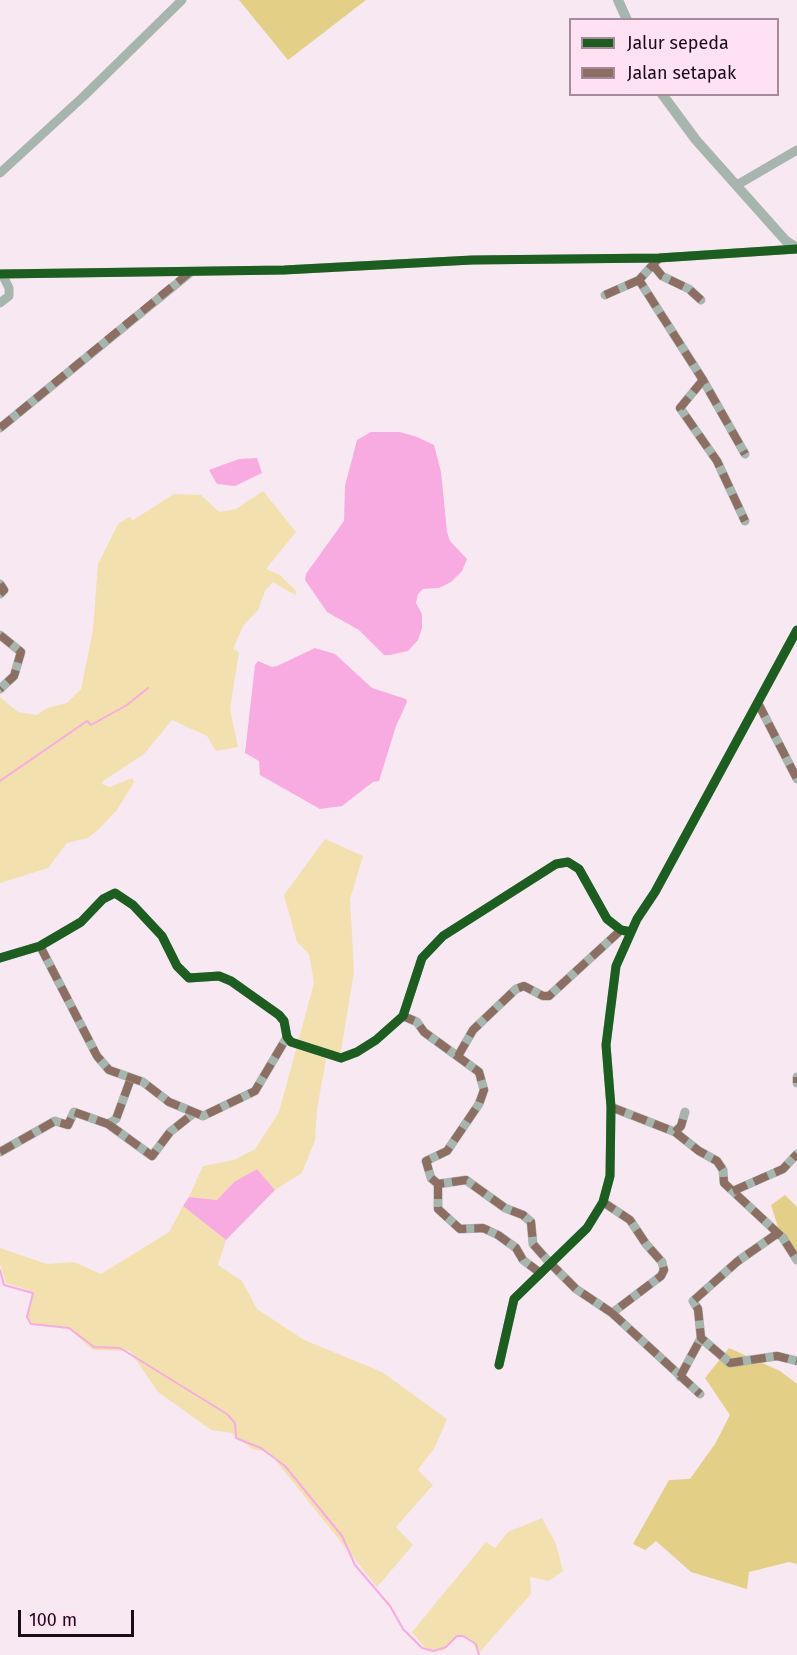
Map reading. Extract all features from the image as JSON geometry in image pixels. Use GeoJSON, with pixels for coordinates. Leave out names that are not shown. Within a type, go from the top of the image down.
{"type":"FeatureCollection","features":[{"type":"Feature","properties":{"kind":"street"},"geometry":{"type":"LineString","coordinates":[[0,172],[84,96],[182,0]]}},
{"type":"Feature","properties":{"kind":"street"},"geometry":{"type":"LineString","coordinates":[[618,0],[626,18]]}},
{"type":"Feature","properties":{"kind":"street"},"geometry":{"type":"LineString","coordinates":[[663,96],[696,140],[786,241],[797,249]]}},
{"type":"Feature","properties":{"kind":"street"},"geometry":{"type":"LineString","coordinates":[[737,185],[797,150]]}},
{"type":"Feature","properties":{"kind":"street"},"geometry":{"type":"LineString","coordinates":[[0,303],[9,296],[9,288],[1,274],[191,272],[472,260],[656,262],[797,249]]}},
{"type":"Feature","properties":{"kind":"street"},"geometry":{"type":"LineString","coordinates":[[605,295],[639,280],[656,262]]}},
{"type":"Feature","properties":{"kind":"street"},"geometry":{"type":"LineString","coordinates":[[656,262],[662,276],[689,289],[701,300]]}},
{"type":"Feature","properties":{"kind":"street"},"geometry":{"type":"LineString","coordinates":[[0,428],[191,272]]}},
{"type":"Feature","properties":{"kind":"street"},"geometry":{"type":"LineString","coordinates":[[639,280],[703,380],[745,454]]}},
{"type":"Feature","properties":{"kind":"street"},"geometry":{"type":"LineString","coordinates":[[703,380],[680,408],[717,461],[745,522]]}},
{"type":"Feature","properties":{"kind":"street"},"geometry":{"type":"LineString","coordinates":[[0,584],[4,590],[0,594]]}},
{"type":"Feature","properties":{"kind":"street"},"geometry":{"type":"LineString","coordinates":[[458,1056],[473,1030],[516,989],[524,986],[543,996],[549,996],[626,931],[655,892],[797,630]]}},
{"type":"Feature","properties":{"kind":"street"},"geometry":{"type":"LineString","coordinates":[[0,635],[21,652],[14,676],[0,689]]}},
{"type":"Feature","properties":{"kind":"street"},"geometry":{"type":"LineString","coordinates":[[758,703],[797,779]]}},
{"type":"Feature","properties":{"kind":"street"},"geometry":{"type":"LineString","coordinates":[[0,958],[40,946],[81,922],[102,899],[115,893],[133,905],[162,936],[177,966],[189,978],[219,976],[231,981],[279,1015],[284,1021],[287,1037],[291,1042],[341,1058],[357,1052],[376,1040],[403,1016],[422,958],[443,936],[556,864],[568,862],[579,869],[607,919],[626,931]]}},
{"type":"Feature","properties":{"kind":"street"},"geometry":{"type":"LineString","coordinates":[[499,1365],[514,1299],[587,1227],[603,1202],[610,1176],[611,1107],[606,1045],[607,1017],[616,966],[626,931]]}},
{"type":"Feature","properties":{"kind":"street"},"geometry":{"type":"LineString","coordinates":[[40,946],[97,1056],[109,1070],[143,1082],[169,1102],[194,1113],[203,1116],[255,1091],[287,1037]]}},
{"type":"Feature","properties":{"kind":"street"},"geometry":{"type":"LineString","coordinates":[[403,1016],[417,1022],[424,1032],[479,1072],[484,1090],[479,1104],[447,1151],[426,1161],[431,1178],[438,1184],[466,1180],[505,1208],[531,1221],[533,1244],[549,1262],[576,1289],[612,1312],[700,1394]]}},
{"type":"Feature","properties":{"kind":"street"},"geometry":{"type":"LineString","coordinates":[[797,1077],[797,1083]]}},
{"type":"Feature","properties":{"kind":"street"},"geometry":{"type":"LineString","coordinates":[[108,1124],[116,1119],[131,1078]]}},
{"type":"Feature","properties":{"kind":"street"},"geometry":{"type":"LineString","coordinates":[[611,1107],[675,1132],[699,1152],[717,1161],[723,1170],[724,1184],[778,1233],[797,1260]]}},
{"type":"Feature","properties":{"kind":"street"},"geometry":{"type":"LineString","coordinates":[[0,1152],[55,1121],[68,1125],[74,1112],[108,1124],[152,1156],[170,1132],[194,1113]]}},
{"type":"Feature","properties":{"kind":"street"},"geometry":{"type":"LineString","coordinates":[[675,1132],[681,1126],[685,1112]]}},
{"type":"Feature","properties":{"kind":"street"},"geometry":{"type":"LineString","coordinates":[[733,1191],[783,1169],[797,1154]]}},
{"type":"Feature","properties":{"kind":"street"},"geometry":{"type":"LineString","coordinates":[[438,1184],[438,1209],[460,1229],[483,1228],[498,1235],[516,1248],[523,1260],[539,1272]]}},
{"type":"Feature","properties":{"kind":"street"},"geometry":{"type":"LineString","coordinates":[[603,1202],[630,1220],[646,1245],[662,1262],[664,1270],[661,1276],[612,1312]]}},
{"type":"Feature","properties":{"kind":"street"},"geometry":{"type":"LineString","coordinates":[[680,1377],[701,1338],[698,1309],[693,1301],[738,1261],[778,1233]]}},
{"type":"Feature","properties":{"kind":"street"},"geometry":{"type":"LineString","coordinates":[[701,1338],[730,1363],[777,1356],[797,1361]]}},
{"type":"Feature","properties":{"kind":"shaded area"},"geometry":{"type":"Polygon","coordinates":[[[239,0],[366,0],[288,60],[239,0]]]}},
{"type":"Feature","properties":{"kind":"shaded area"},"geometry":{"type":"Polygon","coordinates":[[[371,432],[400,432],[434,445],[441,472],[447,532],[450,541],[467,559],[462,571],[451,582],[439,588],[423,589],[418,594],[416,603],[422,614],[422,628],[418,640],[408,651],[390,655],[384,655],[359,630],[327,612],[305,580],[306,574],[344,521],[345,486],[357,440],[371,432]]]}},
{"type":"Feature","properties":{"kind":"shaded area"},"geometry":{"type":"Polygon","coordinates":[[[257,458],[262,473],[235,486],[217,484],[209,470],[239,459],[257,458]]]}},
{"type":"Feature","properties":{"kind":"shaded area"},"geometry":{"type":"Polygon","coordinates":[[[263,491],[296,532],[266,569],[280,575],[297,592],[295,595],[273,582],[265,591],[258,610],[243,626],[233,649],[239,652],[230,709],[238,747],[216,751],[207,736],[172,720],[144,754],[103,781],[102,784],[110,787],[132,778],[134,782],[117,810],[100,828],[88,838],[67,843],[48,868],[0,883],[0,697],[18,712],[37,715],[47,708],[67,703],[81,689],[93,630],[98,564],[118,524],[129,517],[133,520],[174,494],[201,495],[219,512],[236,509],[263,491]]]}},
{"type":"Feature","properties":{"kind":"shaded area"},"geometry":{"type":"Polygon","coordinates":[[[315,648],[335,654],[372,688],[406,699],[407,702],[396,726],[379,781],[373,782],[342,806],[320,809],[260,775],[259,761],[245,753],[255,665],[258,661],[272,667],[277,666],[315,648]]]}},
{"type":"Feature","properties":{"kind":"shaded area"},"geometry":{"type":"Polygon","coordinates":[[[325,839],[363,856],[350,899],[354,972],[340,1057],[327,1054],[317,1109],[315,1140],[302,1173],[275,1190],[257,1169],[234,1182],[217,1200],[189,1197],[203,1166],[234,1160],[255,1149],[279,1112],[314,983],[309,954],[297,942],[284,895],[325,839]]]}},
{"type":"Feature","properties":{"kind":"shaded area"},"geometry":{"type":"Polygon","coordinates":[[[257,1169],[275,1190],[226,1240],[183,1206],[189,1197],[217,1200],[234,1182],[257,1169]]]}},
{"type":"Feature","properties":{"kind":"shaded area"},"geometry":{"type":"Polygon","coordinates":[[[785,1195],[797,1207],[797,1264],[784,1246],[771,1205],[785,1195]]]}},
{"type":"Feature","properties":{"kind":"shaded area"},"geometry":{"type":"Polygon","coordinates":[[[183,1206],[226,1240],[218,1265],[242,1281],[257,1309],[304,1340],[382,1372],[447,1419],[435,1447],[418,1470],[433,1485],[396,1527],[413,1545],[377,1587],[269,1452],[252,1449],[232,1433],[211,1430],[158,1392],[130,1351],[93,1350],[67,1327],[35,1325],[26,1317],[34,1292],[6,1283],[0,1264],[0,1248],[47,1264],[74,1262],[101,1274],[169,1232],[183,1206]]]}},
{"type":"Feature","properties":{"kind":"shaded area"},"geometry":{"type":"Polygon","coordinates":[[[729,1348],[780,1371],[797,1384],[797,1564],[789,1562],[749,1572],[747,1589],[691,1572],[656,1541],[645,1550],[633,1544],[669,1480],[690,1479],[715,1444],[730,1415],[705,1378],[729,1348]]]}},
{"type":"Feature","properties":{"kind":"shaded area"},"geometry":{"type":"Polygon","coordinates":[[[542,1518],[556,1544],[563,1571],[549,1581],[530,1577],[531,1594],[478,1654],[471,1639],[457,1636],[443,1651],[425,1648],[412,1632],[486,1542],[495,1548],[508,1532],[542,1518]]]}},
{"type":"Feature","properties":{"kind":"waterway"},"geometry":{"type":"LineString","coordinates":[[0,781],[87,721],[91,725],[127,705],[148,688]]}},
{"type":"Feature","properties":{"kind":"waterway"},"geometry":{"type":"LineString","coordinates":[[0,1270],[4,1285],[33,1293],[27,1317],[31,1324],[69,1328],[94,1347],[120,1348],[227,1414],[235,1423],[236,1438],[261,1448],[285,1466],[342,1536],[355,1565],[390,1606],[403,1629],[422,1648],[434,1651],[446,1647],[457,1636],[463,1636],[476,1644],[479,1655]]}},
{"type":"Feature","properties":{"kind":"marked path"},"geometry":{"type":"LineString","coordinates":[[659,258],[639,280],[703,380],[745,454]]}},
{"type":"Feature","properties":{"kind":"marked path"},"geometry":{"type":"LineString","coordinates":[[653,265],[662,276],[689,289],[701,300]]}},
{"type":"Feature","properties":{"kind":"marked path"},"geometry":{"type":"LineString","coordinates":[[0,428],[190,272]]}},
{"type":"Feature","properties":{"kind":"marked path"},"geometry":{"type":"LineString","coordinates":[[605,295],[639,280]]}},
{"type":"Feature","properties":{"kind":"marked path"},"geometry":{"type":"LineString","coordinates":[[703,380],[680,408],[717,461],[745,521]]}},
{"type":"Feature","properties":{"kind":"marked path"},"geometry":{"type":"LineString","coordinates":[[0,584],[4,590],[0,594]]}},
{"type":"Feature","properties":{"kind":"marked path"},"geometry":{"type":"LineString","coordinates":[[0,635],[21,652],[14,676],[0,689]]}},
{"type":"Feature","properties":{"kind":"marked path"},"geometry":{"type":"LineString","coordinates":[[758,703],[797,779]]}},
{"type":"Feature","properties":{"kind":"marked path"},"geometry":{"type":"LineString","coordinates":[[458,1056],[473,1030],[516,989],[524,986],[543,996],[549,996],[621,930]]}},
{"type":"Feature","properties":{"kind":"marked path"},"geometry":{"type":"LineString","coordinates":[[40,946],[97,1056],[109,1070],[143,1082],[169,1102],[203,1116],[255,1091],[287,1037]]}},
{"type":"Feature","properties":{"kind":"marked path"},"geometry":{"type":"LineString","coordinates":[[401,1018],[403,1016],[417,1022],[424,1032],[479,1072],[484,1090],[479,1104],[447,1151],[426,1161],[431,1178],[438,1184],[466,1180],[505,1208],[523,1215],[531,1222],[533,1244],[549,1262],[576,1289],[612,1313],[661,1276],[664,1270],[662,1262],[646,1244],[630,1220],[603,1202]]}},
{"type":"Feature","properties":{"kind":"marked path"},"geometry":{"type":"LineString","coordinates":[[797,1077],[797,1083]]}},
{"type":"Feature","properties":{"kind":"marked path"},"geometry":{"type":"LineString","coordinates":[[0,1152],[55,1121],[68,1125],[74,1112],[108,1124],[116,1119],[131,1078]]}},
{"type":"Feature","properties":{"kind":"marked path"},"geometry":{"type":"LineString","coordinates":[[611,1107],[675,1132],[681,1126],[685,1112]]}},
{"type":"Feature","properties":{"kind":"marked path"},"geometry":{"type":"LineString","coordinates":[[108,1124],[152,1156],[170,1132],[194,1113]]}},
{"type":"Feature","properties":{"kind":"marked path"},"geometry":{"type":"LineString","coordinates":[[675,1132],[699,1151],[717,1161],[723,1170],[724,1183],[783,1238],[797,1260]]}},
{"type":"Feature","properties":{"kind":"marked path"},"geometry":{"type":"LineString","coordinates":[[733,1191],[783,1169],[797,1154]]}},
{"type":"Feature","properties":{"kind":"marked path"},"geometry":{"type":"LineString","coordinates":[[438,1184],[438,1209],[460,1229],[483,1228],[498,1235],[516,1248],[523,1260],[539,1272]]}},
{"type":"Feature","properties":{"kind":"marked path"},"geometry":{"type":"LineString","coordinates":[[778,1233],[738,1261],[693,1301],[698,1309],[701,1338],[730,1363],[777,1356],[797,1361]]}},
{"type":"Feature","properties":{"kind":"marked path"},"geometry":{"type":"LineString","coordinates":[[612,1313],[700,1394]]}},
{"type":"Feature","properties":{"kind":"marked path"},"geometry":{"type":"LineString","coordinates":[[680,1377],[701,1338]]}},
{"type":"Feature","properties":{"kind":"cycle path"},"geometry":{"type":"LineString","coordinates":[[0,274],[284,270],[472,260],[659,258],[797,249]]}},
{"type":"Feature","properties":{"kind":"cycle path"},"geometry":{"type":"LineString","coordinates":[[499,1365],[514,1299],[587,1228],[603,1202],[610,1176],[611,1107],[606,1045],[616,966],[637,919],[655,892],[797,630]]}},
{"type":"Feature","properties":{"kind":"cycle path"},"geometry":{"type":"LineString","coordinates":[[0,958],[40,946],[81,922],[103,899],[115,893],[133,905],[162,936],[177,966],[189,978],[219,976],[231,981],[279,1015],[284,1021],[287,1037],[291,1042],[341,1058],[357,1052],[376,1040],[403,1016],[422,958],[443,936],[556,864],[568,862],[579,869],[607,919],[621,930],[631,932]]}}]}
